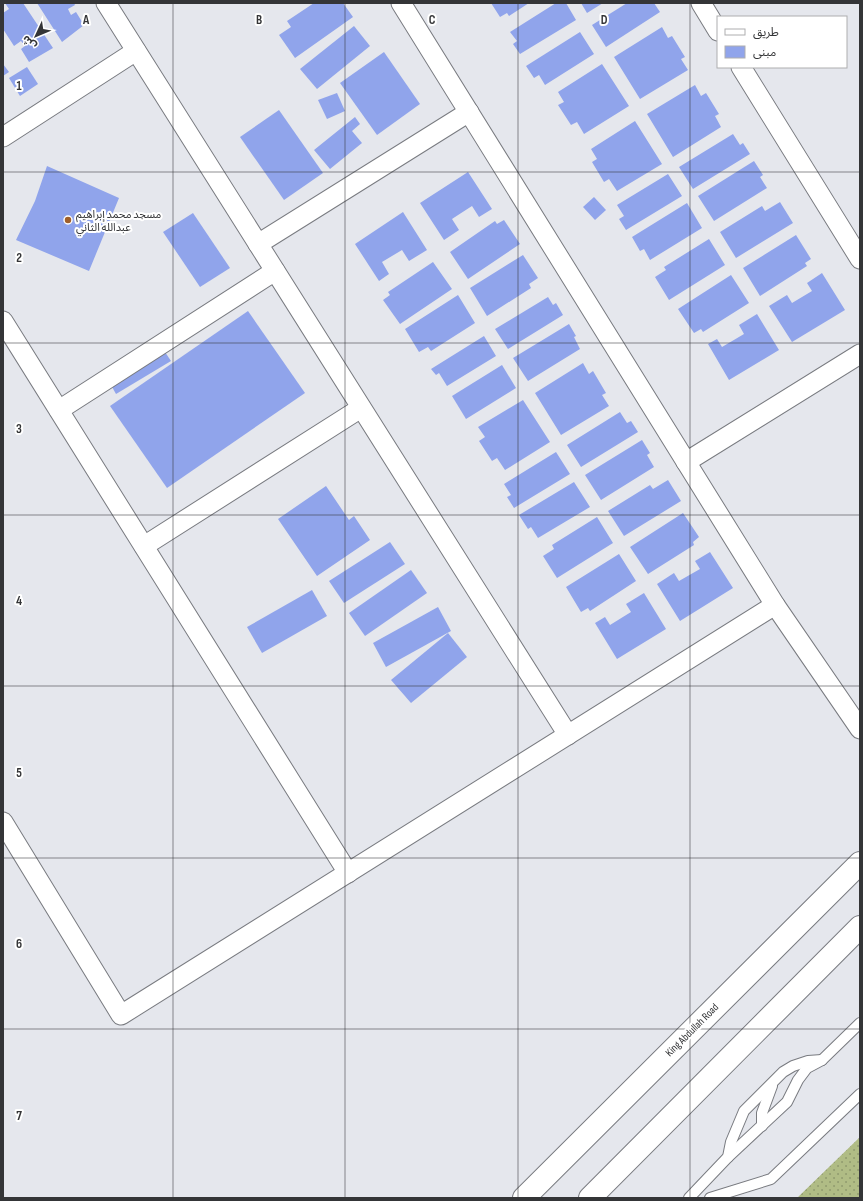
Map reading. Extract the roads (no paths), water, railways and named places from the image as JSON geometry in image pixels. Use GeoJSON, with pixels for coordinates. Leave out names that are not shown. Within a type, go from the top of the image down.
{"type":"FeatureCollection","features":[{"type":"Feature","properties":{"kind":"street"},"geometry":{"type":"LineString","coordinates":[[106,3],[568,735]]}},
{"type":"Feature","properties":{"kind":"street"},"geometry":{"type":"LineString","coordinates":[[401,3],[775,606],[860,730]]}},
{"type":"Feature","properties":{"kind":"street"},"geometry":{"type":"LineString","coordinates":[[701,3],[717,29]]}},
{"type":"Feature","properties":{"kind":"street"},"geometry":{"type":"LineString","coordinates":[[3,136],[136,52]]}},
{"type":"Feature","properties":{"kind":"street"},"geometry":{"type":"LineString","coordinates":[[742,68],[860,259]]}},
{"type":"Feature","properties":{"kind":"street"},"geometry":{"type":"LineString","coordinates":[[258,244],[469,112]]}},
{"type":"Feature","properties":{"kind":"street"},"geometry":{"type":"LineString","coordinates":[[59,410],[275,271]]}},
{"type":"Feature","properties":{"kind":"street"},"geometry":{"type":"LineString","coordinates":[[3,321],[348,873]]}},
{"type":"Feature","properties":{"kind":"street"},"geometry":{"type":"LineString","coordinates":[[686,462],[860,354]]}},
{"type":"Feature","properties":{"kind":"street"},"geometry":{"type":"LineString","coordinates":[[144,546],[361,408]]}},
{"type":"Feature","properties":{"kind":"street"},"geometry":{"type":"LineString","coordinates":[[3,822],[121,1015],[775,606]]}},
{"type":"Feature","properties":{"kind":"street","name":"King Abdullah Road"},"geometry":{"type":"LineString","coordinates":[[524,1198],[860,863]]}},
{"type":"Feature","properties":{"kind":"street"},"geometry":{"type":"LineString","coordinates":[[590,1198],[860,927]]}},
{"type":"Feature","properties":{"kind":"lane"},"geometry":{"type":"LineString","coordinates":[[689,1198],[728,1157],[787,1102],[798,1080],[807,1068],[822,1060],[860,1024]]}},
{"type":"Feature","properties":{"kind":"lane"},"geometry":{"type":"LineString","coordinates":[[728,1157],[731,1142],[744,1110],[774,1081],[793,1066],[822,1060]]}},
{"type":"Feature","properties":{"kind":"lane"},"geometry":{"type":"LineString","coordinates":[[762,1126],[762,1113],[774,1081]]}},
{"type":"Feature","properties":{"kind":"lane"},"geometry":{"type":"LineString","coordinates":[[710,1198],[771,1179],[860,1094]]}},
{"type":"Feature","properties":{"kind":"place","name":"مسجد محمد إبراهيم عبدالله الثاني"},"geometry":{"type":"Point","coordinates":[68,220]}}]}
